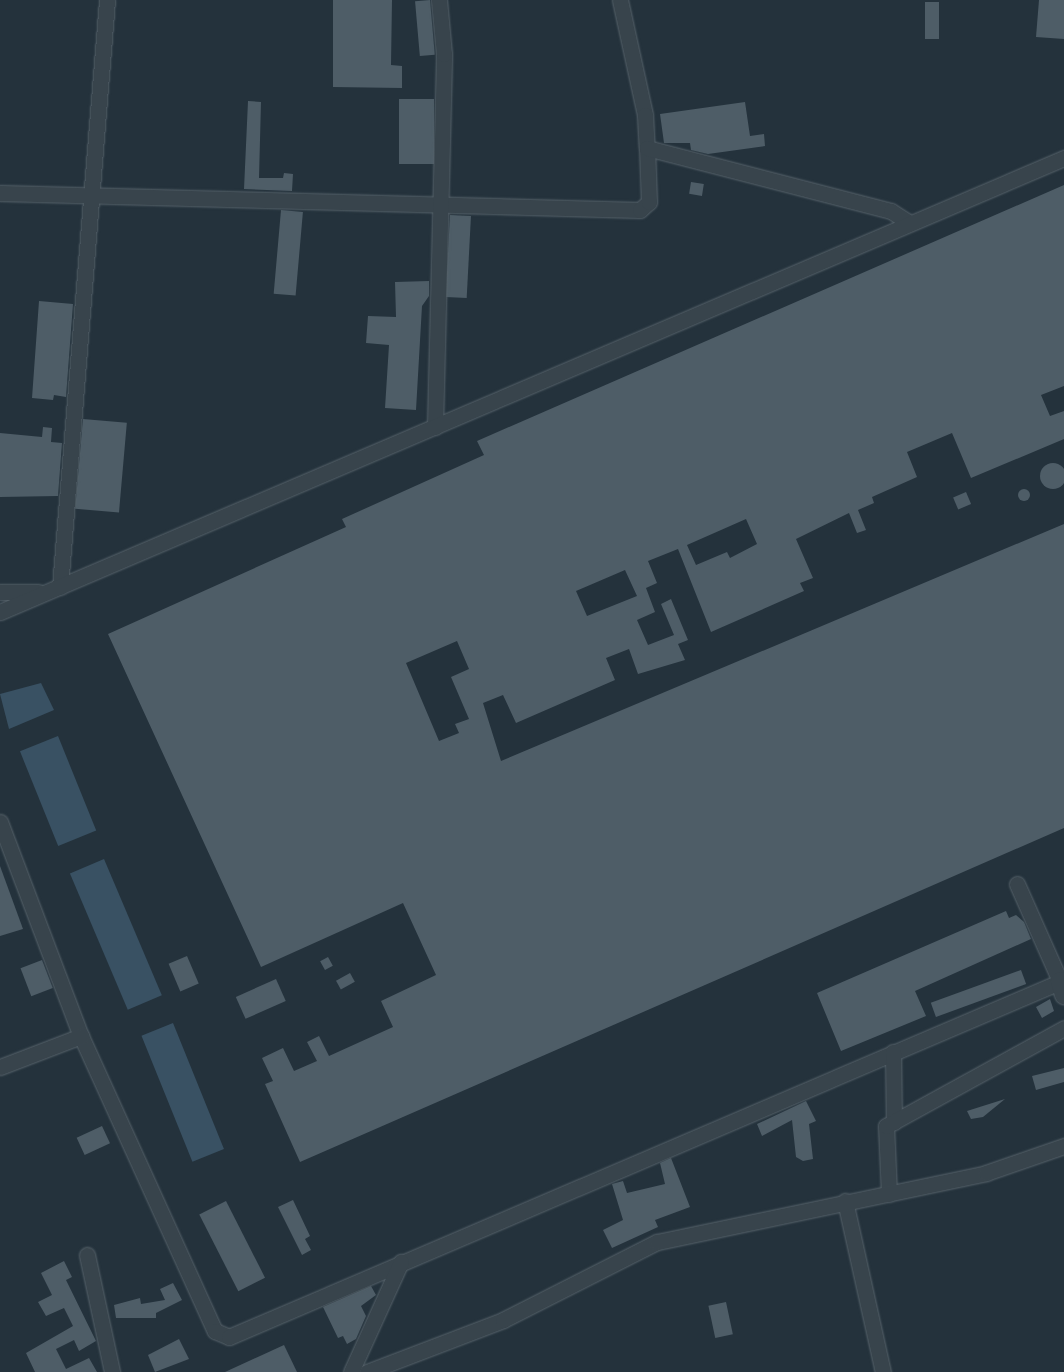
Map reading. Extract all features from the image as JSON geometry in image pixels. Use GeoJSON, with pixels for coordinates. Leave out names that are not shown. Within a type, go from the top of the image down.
{"type":"FeatureCollection","features":[{"type":"Feature","properties":{"kind":"street"},"geometry":{"type":"LineString","coordinates":[[60,587],[108,0]]}},
{"type":"Feature","properties":{"kind":"street"},"geometry":{"type":"LineString","coordinates":[[435,427],[438,205],[444,54],[439,0]]}},
{"type":"Feature","properties":{"kind":"street"},"geometry":{"type":"LineString","coordinates":[[0,193],[93,197],[640,210],[649,202],[646,115],[620,0]]}},
{"type":"Feature","properties":{"kind":"street"},"geometry":{"type":"LineString","coordinates":[[647,148],[891,211],[908,222]]}},
{"type":"Feature","properties":{"kind":"street"},"geometry":{"type":"LineString","coordinates":[[0,612],[435,427],[908,222],[1064,158]]}},
{"type":"Feature","properties":{"kind":"street"},"geometry":{"type":"LineString","coordinates":[[0,592],[44,592]]}},
{"type":"Feature","properties":{"kind":"street"},"geometry":{"type":"LineString","coordinates":[[0,822],[80,1036],[215,1331],[229,1337],[893,1052],[1063,985],[1017,884]]}},
{"type":"Feature","properties":{"kind":"street"},"geometry":{"type":"LineString","coordinates":[[888,1194],[886,1126],[1064,1028]]}},
{"type":"Feature","properties":{"kind":"street"},"geometry":{"type":"LineString","coordinates":[[0,1067],[80,1036]]}},
{"type":"Feature","properties":{"kind":"street"},"geometry":{"type":"LineString","coordinates":[[893,1052],[894,1122]]}},
{"type":"Feature","properties":{"kind":"street"},"geometry":{"type":"LineString","coordinates":[[367,1372],[503,1320],[657,1242],[845,1201],[888,1194],[986,1173],[1064,1146]]}},
{"type":"Feature","properties":{"kind":"street"},"geometry":{"type":"LineString","coordinates":[[845,1201],[883,1372]]}},
{"type":"Feature","properties":{"kind":"street"},"geometry":{"type":"LineString","coordinates":[[87,1255],[112,1372]]}},
{"type":"Feature","properties":{"kind":"street"},"geometry":{"type":"LineString","coordinates":[[350,1372],[401,1262]]}},
{"type":"Feature","properties":{"kind":"water"},"geometry":{"type":"Polygon","coordinates":[[[41,683],[54,710],[9,729],[0,694],[41,683]]]}},
{"type":"Feature","properties":{"kind":"water"},"geometry":{"type":"Polygon","coordinates":[[[58,736],[96,831],[58,846],[20,751],[58,736]]]}},
{"type":"Feature","properties":{"kind":"water"},"geometry":{"type":"Polygon","coordinates":[[[104,859],[162,995],[128,1010],[70,873],[104,859]]]}},
{"type":"Feature","properties":{"kind":"water"},"geometry":{"type":"Polygon","coordinates":[[[173,1023],[224,1149],[192,1162],[141,1036],[173,1023]]]}},
{"type":"Feature","properties":{"kind":"building"},"geometry":{"type":"Polygon","coordinates":[[[333,0],[392,0],[391,65],[402,66],[402,88],[333,87],[333,0]]]}},
{"type":"Feature","properties":{"kind":"building"},"geometry":{"type":"Polygon","coordinates":[[[430,0],[435,55],[420,56],[415,1],[430,0]]]}},
{"type":"Feature","properties":{"kind":"building"},"geometry":{"type":"Polygon","coordinates":[[[1039,0],[1064,0],[1064,39],[1036,37],[1039,0]]]}},
{"type":"Feature","properties":{"kind":"building"},"geometry":{"type":"Polygon","coordinates":[[[925,2],[939,2],[939,39],[925,39],[925,2]]]}},
{"type":"Feature","properties":{"kind":"building"},"geometry":{"type":"Polygon","coordinates":[[[399,99],[434,99],[434,164],[399,164],[399,99]]]}},
{"type":"Feature","properties":{"kind":"building"},"geometry":{"type":"Polygon","coordinates":[[[248,101],[261,102],[259,178],[283,178],[284,173],[293,174],[292,191],[244,189],[248,101]]]}},
{"type":"Feature","properties":{"kind":"building"},"geometry":{"type":"Polygon","coordinates":[[[745,102],[750,136],[764,134],[765,146],[708,154],[691,150],[690,143],[664,143],[660,114],[745,102]]]}},
{"type":"Feature","properties":{"kind":"building"},"geometry":{"type":"Polygon","coordinates":[[[691,182],[704,184],[702,196],[689,194],[691,182]]]}},
{"type":"Feature","properties":{"kind":"building"},"geometry":{"type":"Polygon","coordinates":[[[1064,185],[1064,386],[1041,395],[1050,416],[1064,411],[1064,439],[971,478],[952,433],[907,452],[917,477],[872,497],[874,503],[858,510],[866,530],[857,533],[849,513],[796,539],[813,578],[800,583],[804,591],[711,632],[678,549],[648,561],[657,583],[646,588],[655,612],[637,620],[648,645],[674,635],[661,604],[671,599],[688,640],[678,644],[685,660],[638,674],[629,649],[606,658],[615,680],[516,723],[503,695],[483,703],[501,761],[1064,524],[1064,828],[300,1162],[265,1084],[273,1081],[262,1058],[283,1048],[294,1071],[317,1061],[307,1042],[319,1036],[329,1056],[393,1027],[381,1001],[436,975],[403,903],[261,967],[108,634],[346,527],[342,519],[484,455],[477,441],[1064,185]],[[746,519],[687,545],[696,565],[727,552],[730,558],[757,544],[746,519]],[[625,570],[576,591],[587,616],[637,596],[625,570]],[[457,641],[406,663],[439,741],[459,733],[455,724],[469,719],[451,677],[469,669],[457,641]]]}},
{"type":"Feature","properties":{"kind":"building"},"geometry":{"type":"Polygon","coordinates":[[[281,210],[303,212],[296,296],[274,294],[281,210]]]}},
{"type":"Feature","properties":{"kind":"building"},"geometry":{"type":"Polygon","coordinates":[[[450,215],[471,216],[467,298],[446,297],[450,215]]]}},
{"type":"Feature","properties":{"kind":"building"},"geometry":{"type":"Polygon","coordinates":[[[429,281],[429,296],[422,306],[416,410],[385,408],[389,345],[366,343],[368,316],[396,317],[395,282],[429,281]]]}},
{"type":"Feature","properties":{"kind":"building"},"geometry":{"type":"Polygon","coordinates":[[[39,301],[73,304],[66,397],[54,395],[53,400],[32,398],[39,301]]]}},
{"type":"Feature","properties":{"kind":"building"},"geometry":{"type":"Polygon","coordinates":[[[83,419],[127,423],[119,512],[75,509],[83,419]]]}},
{"type":"Feature","properties":{"kind":"building"},"geometry":{"type":"Polygon","coordinates":[[[43,427],[52,428],[51,442],[62,443],[58,496],[0,497],[0,433],[42,437],[43,427]]]}},
{"type":"Feature","properties":{"kind":"building"},"geometry":{"type":"Polygon","coordinates":[[[1053,463],[1062,467],[1066,476],[1062,485],[1053,489],[1044,485],[1040,476],[1044,467],[1053,463]]]}},
{"type":"Feature","properties":{"kind":"building"},"geometry":{"type":"Polygon","coordinates":[[[1026,489],[1029,490],[1029,500],[1022,501],[1019,500],[1018,493],[1019,490],[1026,489]]]}},
{"type":"Feature","properties":{"kind":"building"},"geometry":{"type":"Polygon","coordinates":[[[966,492],[971,504],[958,509],[953,497],[966,492]]]}},
{"type":"Feature","properties":{"kind":"building"},"geometry":{"type":"Polygon","coordinates":[[[0,866],[23,929],[0,936],[0,866]]]}},
{"type":"Feature","properties":{"kind":"building"},"geometry":{"type":"Polygon","coordinates":[[[1006,911],[1009,918],[1016,915],[1024,922],[1031,939],[915,991],[926,1016],[841,1051],[817,993],[1006,911]]]}},
{"type":"Feature","properties":{"kind":"building"},"geometry":{"type":"Polygon","coordinates":[[[187,956],[199,984],[180,991],[169,964],[187,956]]]}},
{"type":"Feature","properties":{"kind":"building"},"geometry":{"type":"Polygon","coordinates":[[[328,957],[333,966],[325,970],[320,961],[328,957]]]}},
{"type":"Feature","properties":{"kind":"building"},"geometry":{"type":"Polygon","coordinates":[[[42,960],[53,988],[31,996],[21,968],[42,960]]]}},
{"type":"Feature","properties":{"kind":"building"},"geometry":{"type":"Polygon","coordinates":[[[1021,970],[1026,984],[936,1017],[931,1003],[1021,970]]]}},
{"type":"Feature","properties":{"kind":"building"},"geometry":{"type":"Polygon","coordinates":[[[350,973],[355,982],[341,990],[336,981],[350,973]]]}},
{"type":"Feature","properties":{"kind":"building"},"geometry":{"type":"Polygon","coordinates":[[[276,979],[286,1001],[246,1019],[236,997],[276,979]]]}},
{"type":"Feature","properties":{"kind":"building"},"geometry":{"type":"Polygon","coordinates":[[[1050,999],[1054,1011],[1042,1018],[1036,1007],[1050,999]]]}},
{"type":"Feature","properties":{"kind":"building"},"geometry":{"type":"Polygon","coordinates":[[[1064,1068],[1064,1082],[1036,1090],[1032,1076],[1064,1068]]]}},
{"type":"Feature","properties":{"kind":"building"},"geometry":{"type":"Polygon","coordinates":[[[1005,1099],[983,1117],[971,1119],[967,1111],[1005,1099]]]}},
{"type":"Feature","properties":{"kind":"building"},"geometry":{"type":"Polygon","coordinates":[[[806,1101],[816,1121],[809,1124],[813,1159],[803,1161],[796,1157],[792,1120],[762,1136],[757,1124],[806,1101]]]}},
{"type":"Feature","properties":{"kind":"building"},"geometry":{"type":"Polygon","coordinates":[[[102,1126],[110,1143],[85,1155],[77,1138],[102,1126]]]}},
{"type":"Feature","properties":{"kind":"building"},"geometry":{"type":"Polygon","coordinates":[[[671,1158],[690,1207],[655,1220],[658,1227],[612,1248],[603,1230],[623,1220],[612,1184],[623,1181],[627,1193],[665,1184],[660,1163],[671,1158]]]}},
{"type":"Feature","properties":{"kind":"building"},"geometry":{"type":"Polygon","coordinates":[[[293,1200],[310,1236],[305,1239],[311,1250],[302,1255],[278,1207],[293,1200]]]}},
{"type":"Feature","properties":{"kind":"building"},"geometry":{"type":"Polygon","coordinates":[[[226,1201],[265,1278],[238,1291],[199,1215],[226,1201]]]}},
{"type":"Feature","properties":{"kind":"building"},"geometry":{"type":"Polygon","coordinates":[[[64,1261],[72,1277],[66,1280],[96,1341],[79,1351],[74,1340],[56,1349],[66,1369],[89,1358],[97,1372],[35,1372],[26,1353],[73,1326],[64,1308],[46,1316],[38,1302],[52,1295],[41,1273],[64,1261]]]}},
{"type":"Feature","properties":{"kind":"building"},"geometry":{"type":"Polygon","coordinates":[[[173,1283],[182,1300],[156,1313],[156,1318],[116,1318],[114,1305],[140,1298],[141,1304],[165,1300],[160,1289],[173,1283]]]}},
{"type":"Feature","properties":{"kind":"building"},"geometry":{"type":"Polygon","coordinates":[[[371,1286],[376,1295],[361,1306],[366,1316],[356,1339],[347,1344],[343,1336],[338,1338],[323,1307],[371,1286]]]}},
{"type":"Feature","properties":{"kind":"building"},"geometry":{"type":"Polygon","coordinates":[[[726,1302],[733,1334],[715,1338],[708,1306],[726,1302]]]}},
{"type":"Feature","properties":{"kind":"building"},"geometry":{"type":"Polygon","coordinates":[[[179,1339],[189,1359],[155,1372],[148,1355],[179,1339]]]}},
{"type":"Feature","properties":{"kind":"building"},"geometry":{"type":"Polygon","coordinates":[[[284,1345],[297,1372],[225,1372],[284,1345]]]}}]}
